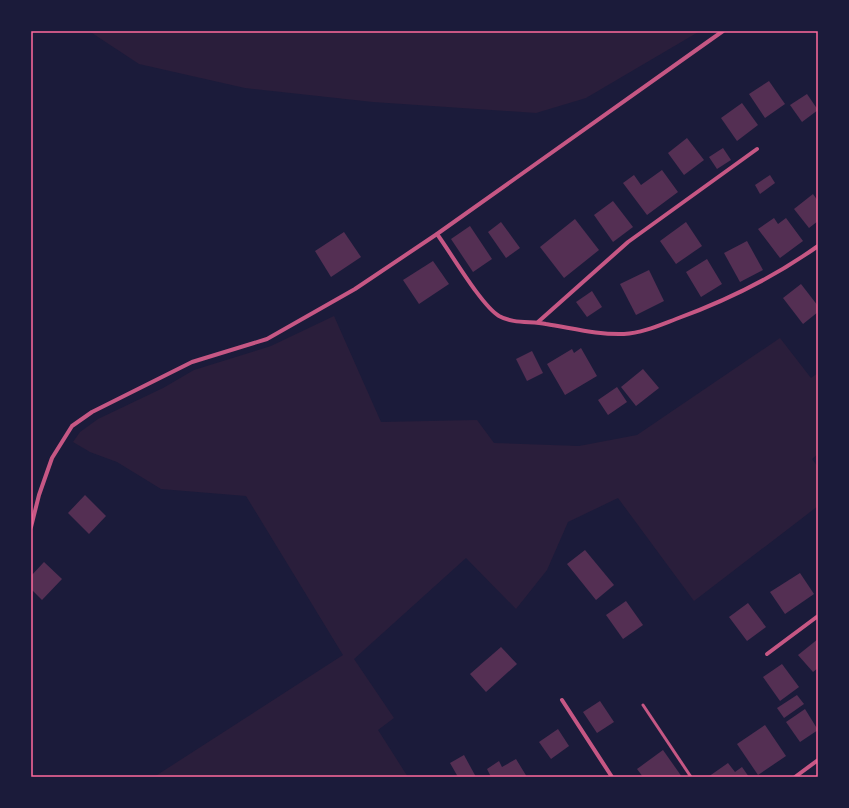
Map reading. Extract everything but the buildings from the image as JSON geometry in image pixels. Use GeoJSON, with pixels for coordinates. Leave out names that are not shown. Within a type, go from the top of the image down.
{"type":"FeatureCollection","features":[{"type":"Feature","properties":{"kind":"street"},"geometry":{"type":"LineString","coordinates":[[31,527],[39,495],[52,458],[72,426],[92,412],[192,362],[267,339],[355,289],[437,234],[724,31]]}},
{"type":"Feature","properties":{"kind":"street"},"geometry":{"type":"LineString","coordinates":[[538,322],[628,242],[757,149]]}},
{"type":"Feature","properties":{"kind":"street"},"geometry":{"type":"LineString","coordinates":[[437,234],[487,306],[500,316],[521,322],[538,322],[608,333],[625,334],[648,329],[712,305],[758,284],[818,246]]}},
{"type":"Feature","properties":{"kind":"street"},"geometry":{"type":"LineString","coordinates":[[767,654],[818,616]]}},
{"type":"Feature","properties":{"kind":"street"},"geometry":{"type":"LineString","coordinates":[[562,700],[612,777]]}},
{"type":"Feature","properties":{"kind":"street"},"geometry":{"type":"LineString","coordinates":[[795,777],[818,760]]}},
{"type":"Feature","properties":{"kind":"lane"},"geometry":{"type":"LineString","coordinates":[[643,705],[692,777]]}},
{"type":"Feature","properties":{"kind":"shaded area"},"geometry":{"type":"Polygon","coordinates":[[[89,31],[700,31],[586,98],[536,113],[373,102],[245,88],[139,64],[89,31]]]}},
{"type":"Feature","properties":{"kind":"shaded area"},"geometry":{"type":"Polygon","coordinates":[[[334,316],[381,422],[477,420],[494,443],[579,446],[637,435],[780,338],[811,378],[818,373],[818,454],[812,459],[818,467],[818,506],[694,601],[618,498],[568,522],[547,570],[516,609],[466,558],[354,659],[394,718],[378,730],[408,777],[154,777],[343,655],[246,496],[161,489],[117,462],[90,452],[73,442],[80,432],[98,419],[163,388],[194,370],[271,346],[334,316]]]}}]}
